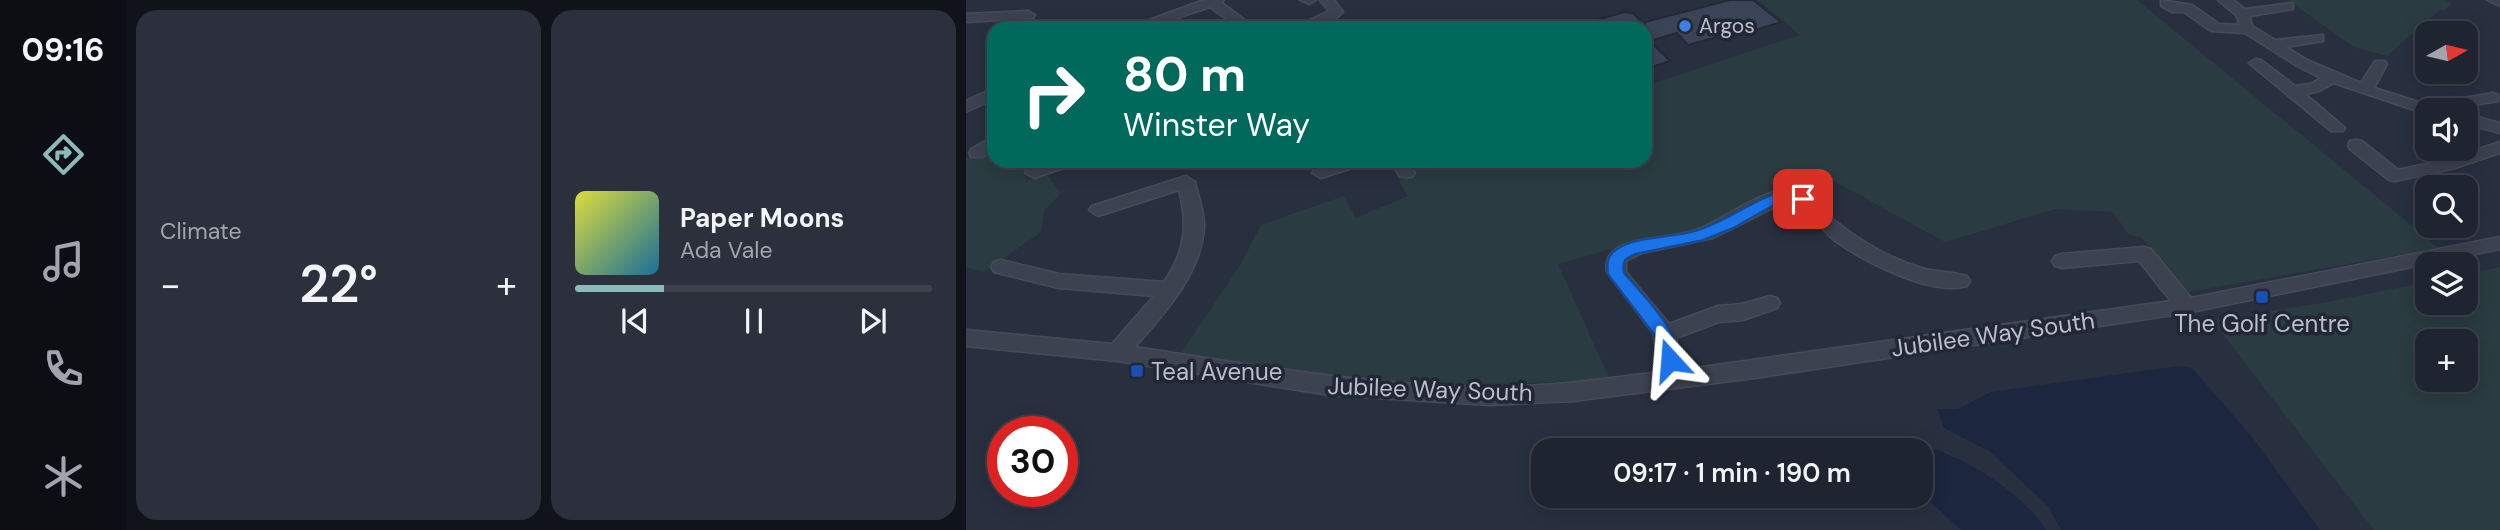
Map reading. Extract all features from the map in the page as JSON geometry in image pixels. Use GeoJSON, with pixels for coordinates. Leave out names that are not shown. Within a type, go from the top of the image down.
{"type":"FeatureCollection","features":[{"type":"Feature","properties":{"kind":"street"},"geometry":{"type":"LineString","coordinates":[[1321,21],[1336,12],[1327,0]]}},
{"type":"Feature","properties":{"kind":"street"},"geometry":{"type":"LineString","coordinates":[[2225,0],[2242,13],[2248,29],[2275,52],[2333,78],[2415,106]]}},
{"type":"Feature","properties":{"kind":"street"},"geometry":{"type":"LineString","coordinates":[[2494,0],[2500,2]]}},
{"type":"Feature","properties":{"kind":"street"},"geometry":{"type":"LineString","coordinates":[[1155,21],[1214,1],[1239,21]]}},
{"type":"Feature","properties":{"kind":"street"},"geometry":{"type":"LineString","coordinates":[[2166,3],[2176,9],[2187,8],[2216,28],[2248,29]]}},
{"type":"Feature","properties":{"kind":"street"},"geometry":{"type":"LineString","coordinates":[[2242,13],[2288,6]]}},
{"type":"Feature","properties":{"kind":"street"},"geometry":{"type":"LineString","coordinates":[[966,18],[1028,15]]}},
{"type":"Feature","properties":{"kind":"street"},"geometry":{"type":"LineString","coordinates":[[2236,64],[2256,63],[2275,52],[2318,38]]}},
{"type":"Feature","properties":{"kind":"street"},"geometry":{"type":"LineString","coordinates":[[2256,63],[2337,128]]}},
{"type":"Feature","properties":{"kind":"street"},"geometry":{"type":"LineString","coordinates":[[2365,90],[2380,64]]}},
{"type":"Feature","properties":{"kind":"street"},"geometry":{"type":"LineString","coordinates":[[2292,91],[2314,88],[2333,78]]}},
{"type":"Feature","properties":{"kind":"street"},"geometry":{"type":"LineString","coordinates":[[966,107],[987,96]]}},
{"type":"Feature","properties":{"kind":"street"},"geometry":{"type":"LineString","coordinates":[[2478,100],[2493,98]]}},
{"type":"Feature","properties":{"kind":"street"},"geometry":{"type":"LineString","coordinates":[[2478,122],[2500,128]]}},
{"type":"Feature","properties":{"kind":"street"},"geometry":{"type":"LineString","coordinates":[[2356,145],[2395,176],[2500,147]]}},
{"type":"Feature","properties":{"kind":"street"},"geometry":{"type":"LineString","coordinates":[[977,153],[987,146]]}},
{"type":"Feature","properties":{"kind":"street"},"geometry":{"type":"LineString","coordinates":[[1034,173],[1048,168]]}},
{"type":"Feature","properties":{"kind":"street"},"geometry":{"type":"LineString","coordinates":[[1321,173],[1336,168]]}},
{"type":"Feature","properties":{"kind":"street"},"geometry":{"type":"LineString","coordinates":[[1098,210],[1186,182],[1195,224],[1182,271],[1117,353]]}},
{"type":"Feature","properties":{"kind":"street"},"geometry":{"type":"LineString","coordinates":[[1672,380],[1667,340],[1616,274],[1615,262],[1620,254],[1632,249],[1698,236],[1785,195],[1803,199],[1832,229],[1905,269],[1927,278],[1960,281]]}},
{"type":"Feature","properties":{"kind":"street","name":"Jubilee Way South"},"geometry":{"type":"LineString","coordinates":[[966,338],[1117,353],[1329,386],[1490,396],[1573,392],[2186,306],[2500,243]]}},
{"type":"Feature","properties":{"kind":"street"},"geometry":{"type":"LineString","coordinates":[[2063,261],[2144,254],[2186,306]]}},
{"type":"Feature","properties":{"kind":"street"},"geometry":{"type":"LineString","coordinates":[[1001,267],[1059,281],[1169,290]]}},
{"type":"Feature","properties":{"kind":"street"},"geometry":{"type":"LineString","coordinates":[[1663,334],[1718,314],[1742,312],[1770,303]]}},
{"type":"Feature","properties":{"kind":"shaded area"},"geometry":{"type":"Polygon","coordinates":[[[1758,0],[2137,0],[2415,228],[2415,238],[2427,238],[2439,248],[2188,292],[2141,237],[2129,235],[2113,212],[2055,209],[1945,242],[1830,179],[1806,178],[1699,232],[1603,251],[1558,264],[1609,378],[1504,384],[1363,381],[1291,373],[1180,355],[1241,264],[1261,225],[1344,196],[1356,218],[1408,196],[1399,181],[1416,174],[1413,168],[1652,168],[1652,84],[1800,35],[1758,0]]]}},
{"type":"Feature","properties":{"kind":"shaded area"},"geometry":{"type":"Polygon","coordinates":[[[2288,0],[2443,0],[2451,3],[2427,21],[2415,21],[2415,31],[2387,56],[2354,47],[2288,0]]]}},
{"type":"Feature","properties":{"kind":"shaded area"},"geometry":{"type":"Polygon","coordinates":[[[987,151],[987,168],[1025,168],[1026,181],[1046,174],[1061,193],[1044,211],[1041,232],[984,272],[966,267],[966,157],[978,158],[987,151]]]}},
{"type":"Feature","properties":{"kind":"shaded area"},"geometry":{"type":"Polygon","coordinates":[[[2500,267],[2500,530],[2374,530],[2212,320],[2322,303],[2415,284],[2415,315],[2478,315],[2478,272],[2500,267]]]}},
{"type":"Feature","properties":{"kind":"water"},"geometry":{"type":"Polygon","coordinates":[[[2179,366],[2192,368],[2252,437],[2320,530],[2061,530],[2049,507],[1989,451],[1944,428],[1937,409],[1958,409],[1991,392],[2179,366]]]}},
{"type":"Feature","properties":{"kind":"water"},"geometry":{"type":"Polygon","coordinates":[[[1933,449],[1967,463],[2005,488],[2036,516],[2046,530],[1961,530],[1933,504],[1933,449]]]}},
{"type":"Feature","properties":{"kind":"building"},"geometry":{"type":"Polygon","coordinates":[[[1730,0],[1753,0],[1781,22],[1739,35],[1735,32],[1688,45],[1677,33],[1652,40],[1652,21],[1649,21],[1730,0]]]}},
{"type":"Feature","properties":{"kind":"building"},"geometry":{"type":"Polygon","coordinates":[[[1625,12],[1633,13],[1640,21],[1592,21],[1625,12]]]}},
{"type":"Feature","properties":{"kind":"building"},"geometry":{"type":"Polygon","coordinates":[[[1652,43],[1670,61],[1652,67],[1652,43]]]}},
{"type":"Feature","properties":{"kind":"place","name":"Argos"},"geometry":{"type":"Point","coordinates":[1685,26]}},
{"type":"Feature","properties":{"kind":"place","name":"The Golf Centre"},"geometry":{"type":"Point","coordinates":[2262,297]}},
{"type":"Feature","properties":{"kind":"place","name":"Teal Avenue"},"geometry":{"type":"Point","coordinates":[1137,371]}},
{"type":"Feature","properties":{"kind":"route"},"geometry":{"type":"LineString","coordinates":[[1670,360],[1667,340],[1616,274],[1615,262],[1620,254],[1632,249],[1698,236],[1727,224],[1774,198],[1785,195],[1803,199]]}}]}
